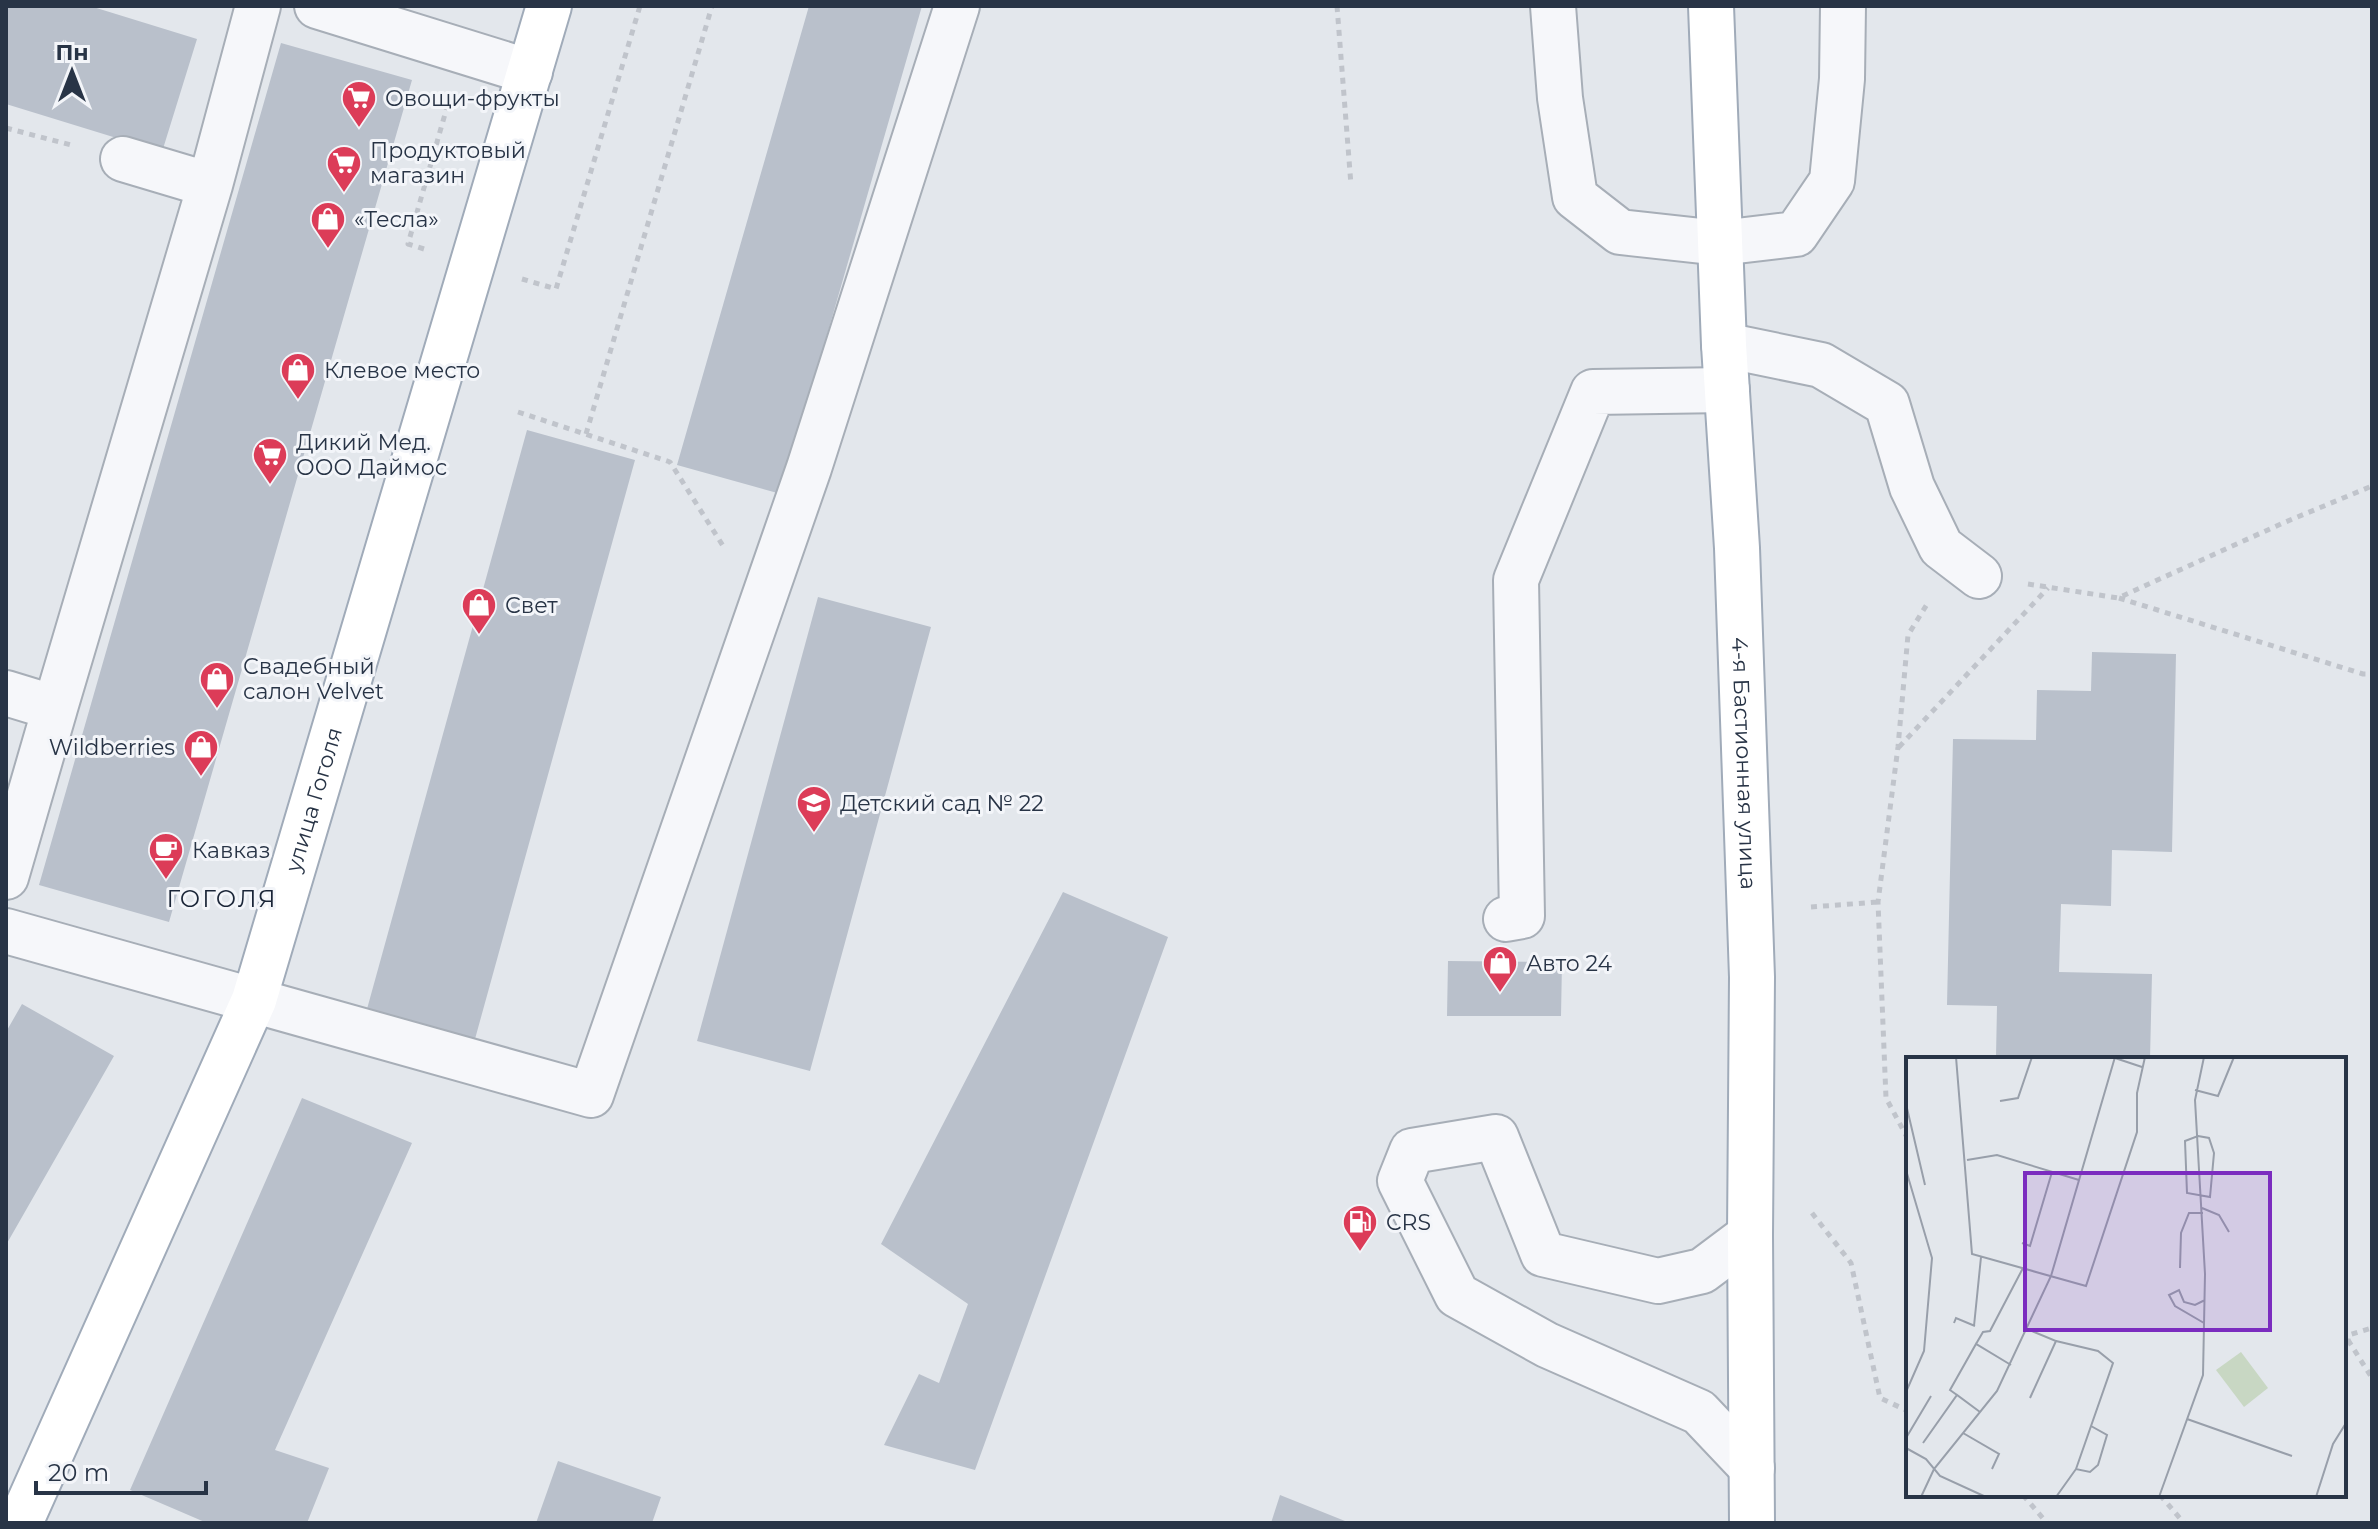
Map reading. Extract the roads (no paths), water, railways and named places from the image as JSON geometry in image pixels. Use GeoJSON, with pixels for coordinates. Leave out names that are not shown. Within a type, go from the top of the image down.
{"type":"FeatureCollection","features":[{"type":"Feature","properties":{"kind":"main road","name":"улица Гоголя"},"geometry":{"type":"LineString","coordinates":[[30,1519],[254,1000],[549,6]]}},
{"type":"Feature","properties":{"kind":"main road","name":"4-я Бастионная улица"},"geometry":{"type":"LineString","coordinates":[[1711,6],[1724,345],[1737,548],[1752,977],[1752,1523]]}},
{"type":"Feature","properties":{"kind":"street"},"geometry":{"type":"LineString","coordinates":[[6,877],[210,185],[258,6]]}},
{"type":"Feature","properties":{"kind":"street"},"geometry":{"type":"LineString","coordinates":[[317,6],[530,72]]}},
{"type":"Feature","properties":{"kind":"street"},"geometry":{"type":"LineString","coordinates":[[6,931],[591,1095],[809,468],[957,6]]}},
{"type":"Feature","properties":{"kind":"street"},"geometry":{"type":"LineString","coordinates":[[1553,6],[1560,98],[1575,197],[1620,232],[1720,243],[1796,234],[1832,181],[1842,79],[1843,6]]}},
{"type":"Feature","properties":{"kind":"street"},"geometry":{"type":"LineString","coordinates":[[123,159],[210,185]]}},
{"type":"Feature","properties":{"kind":"street"},"geometry":{"type":"LineString","coordinates":[[1724,345],[1821,365],[1887,404],[1912,487],[1941,547],[1979,576]]}},
{"type":"Feature","properties":{"kind":"street"},"geometry":{"type":"LineString","coordinates":[[1506,919],[1522,916],[1516,580],[1593,392],[1727,390]]}},
{"type":"Feature","properties":{"kind":"street"},"geometry":{"type":"LineString","coordinates":[[6,693],[55,708]]}},
{"type":"Feature","properties":{"kind":"street"},"geometry":{"type":"LineString","coordinates":[[1750,1235],[1702,1271],[1658,1281],[1543,1254],[1496,1137],[1412,1151],[1400,1181],[1457,1295],[1547,1345],[1699,1412],[1752,1468]]}},
{"type":"Feature","properties":{"kind":"place","name":"Овощи-фрукты"},"geometry":{"type":"Point","coordinates":[359,129]}},
{"type":"Feature","properties":{"kind":"place","name":"Продуктовый магазин"},"geometry":{"type":"Point","coordinates":[344,194]}},
{"type":"Feature","properties":{"kind":"place","name":"«Тесла»"},"geometry":{"type":"Point","coordinates":[328,250]}},
{"type":"Feature","properties":{"kind":"place","name":"Клевое место"},"geometry":{"type":"Point","coordinates":[298,401]}},
{"type":"Feature","properties":{"kind":"place","name":"Дикий Мед. ООО Даймос"},"geometry":{"type":"Point","coordinates":[270,486]}},
{"type":"Feature","properties":{"kind":"place","name":"Свет"},"geometry":{"type":"Point","coordinates":[479,636]}},
{"type":"Feature","properties":{"kind":"place","name":"Свадебный салон Velvet"},"geometry":{"type":"Point","coordinates":[217,710]}},
{"type":"Feature","properties":{"kind":"place","name":"Wildberries"},"geometry":{"type":"Point","coordinates":[201,778]}},
{"type":"Feature","properties":{"kind":"place","name":"Детский сад № 22"},"geometry":{"type":"Point","coordinates":[814,834]}},
{"type":"Feature","properties":{"kind":"place","name":"Кавказ"},"geometry":{"type":"Point","coordinates":[166,881]}},
{"type":"Feature","properties":{"kind":"place","name":"Авто 24"},"geometry":{"type":"Point","coordinates":[1500,994]}},
{"type":"Feature","properties":{"kind":"place","name":"CRS"},"geometry":{"type":"Point","coordinates":[1360,1253]}},
{"type":"Feature","properties":{"kind":"district","name":"ГОГОЛЯ"},"geometry":{"type":"Point","coordinates":[222,899]}}]}
